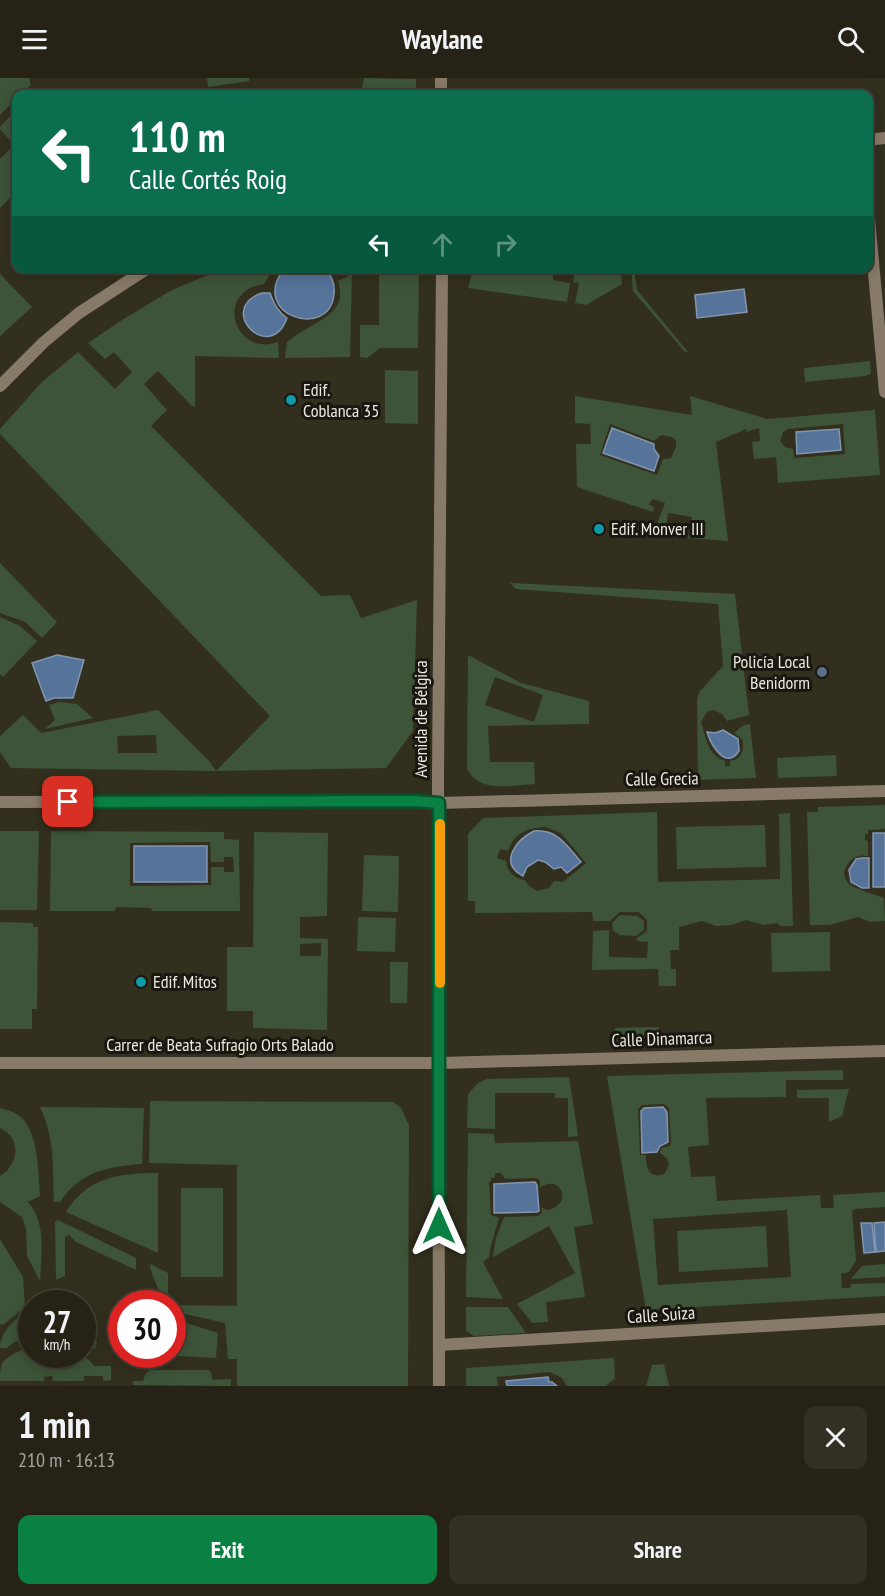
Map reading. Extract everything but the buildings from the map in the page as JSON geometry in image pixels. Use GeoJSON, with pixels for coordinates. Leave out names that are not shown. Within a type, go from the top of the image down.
{"type":"FeatureCollection","features":[{"type":"Feature","properties":{"kind":"street"},"geometry":{"type":"LineString","coordinates":[[873,262],[885,392]]}},
{"type":"Feature","properties":{"kind":"street"},"geometry":{"type":"LineString","coordinates":[[0,386],[62,327],[140,273]]}},
{"type":"Feature","properties":{"kind":"street","name":"Avenida de Bélgica"},"geometry":{"type":"LineString","coordinates":[[439,1386],[442,273]]}},
{"type":"Feature","properties":{"kind":"street","name":"Calle Grecia"},"geometry":{"type":"LineString","coordinates":[[0,802],[414,801],[439,803],[885,791]]}},
{"type":"Feature","properties":{"kind":"street","name":"Calle Dinamarca"},"geometry":{"type":"LineString","coordinates":[[440,1063],[885,1051]]}},
{"type":"Feature","properties":{"kind":"street","name":"Carrer de Beata Sufragio Orts Balado"},"geometry":{"type":"LineString","coordinates":[[0,1063],[440,1063]]}},
{"type":"Feature","properties":{"kind":"street","name":"Calle Suiza"},"geometry":{"type":"LineString","coordinates":[[439,1345],[885,1319]]}},
{"type":"Feature","properties":{"kind":"green space"},"geometry":{"type":"Polygon","coordinates":[[[0,78],[29,78],[31,85],[25,90],[12,90],[12,103],[0,115],[0,78]]]}},
{"type":"Feature","properties":{"kind":"green space"},"geometry":{"type":"Polygon","coordinates":[[[207,78],[249,78],[249,81],[208,87],[207,78]]]}},
{"type":"Feature","properties":{"kind":"green space"},"geometry":{"type":"Polygon","coordinates":[[[364,78],[416,79],[416,90],[362,90],[364,78]]]}},
{"type":"Feature","properties":{"kind":"green space"},"geometry":{"type":"Polygon","coordinates":[[[12,114],[12,143],[0,129],[12,114]]]}},
{"type":"Feature","properties":{"kind":"green space"},"geometry":{"type":"Polygon","coordinates":[[[12,147],[12,196],[0,208],[0,159],[12,147]]]}},
{"type":"Feature","properties":{"kind":"green space"},"geometry":{"type":"Polygon","coordinates":[[[212,273],[271,273],[264,284],[250,288],[240,296],[235,306],[235,317],[244,336],[253,342],[265,344],[278,342],[279,358],[195,356],[195,406],[192,406],[158,371],[144,384],[167,410],[151,426],[321,596],[350,595],[361,618],[417,600],[413,731],[386,768],[216,771],[270,716],[0,434],[0,429],[41,383],[78,352],[115,389],[132,372],[114,352],[105,359],[88,343],[172,290],[212,273]]]}},
{"type":"Feature","properties":{"kind":"green space"},"geometry":{"type":"Polygon","coordinates":[[[348,273],[352,273],[350,357],[285,358],[287,342],[331,312],[339,299],[338,281],[349,276],[348,273]]]}},
{"type":"Feature","properties":{"kind":"green space"},"geometry":{"type":"Polygon","coordinates":[[[379,273],[419,273],[418,348],[380,348],[367,358],[360,357],[360,325],[379,325],[379,273]]]}},
{"type":"Feature","properties":{"kind":"green space"},"geometry":{"type":"Polygon","coordinates":[[[472,273],[553,273],[553,280],[570,283],[567,302],[468,288],[472,273]]]}},
{"type":"Feature","properties":{"kind":"green space"},"geometry":{"type":"Polygon","coordinates":[[[574,273],[621,273],[622,284],[586,305],[575,303],[579,283],[573,282],[574,273]]]}},
{"type":"Feature","properties":{"kind":"green space"},"geometry":{"type":"Polygon","coordinates":[[[631,273],[635,273],[637,290],[688,352],[685,352],[633,291],[631,273]]]}},
{"type":"Feature","properties":{"kind":"green space"},"geometry":{"type":"Polygon","coordinates":[[[0,274],[32,307],[0,336],[0,274]]]}},
{"type":"Feature","properties":{"kind":"green space"},"geometry":{"type":"Polygon","coordinates":[[[870,361],[871,374],[865,376],[805,382],[804,368],[870,361]]]}},
{"type":"Feature","properties":{"kind":"green space"},"geometry":{"type":"Polygon","coordinates":[[[385,370],[418,371],[418,424],[385,423],[385,370]]]}},
{"type":"Feature","properties":{"kind":"green space"},"geometry":{"type":"Polygon","coordinates":[[[575,396],[692,415],[690,396],[767,419],[875,410],[880,475],[778,483],[776,457],[754,459],[752,442],[760,441],[759,428],[746,432],[746,429],[716,442],[728,541],[688,538],[692,517],[668,513],[665,536],[653,535],[665,503],[652,499],[649,505],[654,507],[653,512],[577,487],[576,444],[591,444],[590,424],[575,423],[575,396]],[[610,424],[600,455],[657,475],[663,459],[671,458],[676,447],[676,441],[672,437],[661,435],[654,441],[610,424]],[[843,424],[788,429],[783,432],[780,441],[785,447],[793,449],[794,458],[845,454],[843,424]]]}},
{"type":"Feature","properties":{"kind":"green space"},"geometry":{"type":"Polygon","coordinates":[[[0,563],[57,622],[42,638],[25,622],[0,613],[0,563]]]}},
{"type":"Feature","properties":{"kind":"green space"},"geometry":{"type":"Polygon","coordinates":[[[510,583],[735,594],[749,715],[727,721],[722,714],[713,710],[707,712],[701,722],[711,750],[725,761],[725,766],[730,766],[730,761],[737,759],[743,750],[742,739],[734,733],[742,726],[750,724],[756,778],[698,780],[697,699],[700,691],[723,666],[718,604],[516,589],[510,583]]]}},
{"type":"Feature","properties":{"kind":"green space"},"geometry":{"type":"Polygon","coordinates":[[[0,617],[20,626],[37,641],[3,677],[0,674],[0,617]]]}},
{"type":"Feature","properties":{"kind":"green space"},"geometry":{"type":"Polygon","coordinates":[[[468,655],[521,683],[589,701],[589,724],[488,726],[490,762],[534,762],[535,784],[488,785],[473,777],[467,769],[468,655]],[[495,677],[485,705],[534,722],[543,695],[495,677]]]}},
{"type":"Feature","properties":{"kind":"green space"},"geometry":{"type":"Polygon","coordinates":[[[59,702],[77,704],[93,718],[45,729],[55,720],[49,705],[59,702]]]}},
{"type":"Feature","properties":{"kind":"green space"},"geometry":{"type":"Polygon","coordinates":[[[158,710],[210,762],[216,771],[11,768],[0,752],[0,736],[23,715],[41,733],[158,710]],[[156,735],[117,736],[118,753],[157,753],[156,735]]]}},
{"type":"Feature","properties":{"kind":"green space"},"geometry":{"type":"Polygon","coordinates":[[[836,755],[837,776],[778,778],[777,758],[836,755]]]}},
{"type":"Feature","properties":{"kind":"green space"},"geometry":{"type":"Polygon","coordinates":[[[885,805],[885,829],[868,830],[865,840],[868,841],[868,856],[862,855],[852,859],[844,873],[851,885],[884,898],[885,921],[870,922],[858,917],[830,925],[810,925],[807,812],[818,812],[818,807],[885,805]]]}},
{"type":"Feature","properties":{"kind":"green space"},"geometry":{"type":"Polygon","coordinates":[[[657,812],[658,882],[780,879],[779,814],[790,813],[793,926],[781,926],[777,923],[764,925],[746,920],[731,925],[716,926],[702,921],[679,927],[679,950],[670,950],[671,969],[676,969],[676,986],[659,986],[658,969],[592,970],[593,931],[609,930],[609,957],[647,958],[648,942],[637,941],[637,938],[647,931],[647,920],[639,912],[620,912],[610,921],[593,921],[592,912],[475,913],[475,901],[468,901],[468,834],[483,818],[657,812]],[[545,827],[527,830],[514,840],[508,851],[500,849],[497,858],[506,861],[512,874],[526,881],[537,891],[549,888],[554,881],[563,882],[586,863],[561,833],[545,827]]]}},
{"type":"Feature","properties":{"kind":"green space"},"geometry":{"type":"Polygon","coordinates":[[[765,825],[766,867],[677,869],[676,827],[765,825]]]}},
{"type":"Feature","properties":{"kind":"green space"},"geometry":{"type":"Polygon","coordinates":[[[0,831],[39,831],[37,910],[0,910],[0,831]]]}},
{"type":"Feature","properties":{"kind":"green space"},"geometry":{"type":"Polygon","coordinates":[[[51,831],[224,832],[224,839],[239,840],[240,911],[152,911],[151,908],[116,907],[115,911],[50,911],[51,831]],[[210,842],[130,843],[130,886],[211,885],[211,867],[224,867],[224,872],[234,872],[233,857],[224,857],[224,862],[211,862],[210,842]]]}},
{"type":"Feature","properties":{"kind":"green space"},"geometry":{"type":"Polygon","coordinates":[[[254,832],[328,833],[327,916],[300,917],[300,938],[328,939],[327,1030],[253,1028],[253,1011],[227,1011],[227,947],[253,947],[254,832]],[[321,943],[300,944],[300,956],[321,956],[321,943]]]}},
{"type":"Feature","properties":{"kind":"green space"},"geometry":{"type":"Polygon","coordinates":[[[364,855],[399,856],[398,912],[362,911],[364,855]]]}},
{"type":"Feature","properties":{"kind":"green space"},"geometry":{"type":"Polygon","coordinates":[[[620,915],[637,916],[644,921],[644,930],[636,936],[620,935],[613,931],[612,923],[620,915]]]}},
{"type":"Feature","properties":{"kind":"green space"},"geometry":{"type":"Polygon","coordinates":[[[358,917],[396,918],[395,952],[357,951],[358,917]]]}},
{"type":"Feature","properties":{"kind":"green space"},"geometry":{"type":"Polygon","coordinates":[[[0,922],[33,923],[33,927],[38,927],[37,1009],[32,1009],[32,1029],[0,1029],[0,922]]]}},
{"type":"Feature","properties":{"kind":"green space"},"geometry":{"type":"Polygon","coordinates":[[[830,932],[830,971],[772,972],[771,933],[830,932]]]}},
{"type":"Feature","properties":{"kind":"green space"},"geometry":{"type":"Polygon","coordinates":[[[390,962],[408,962],[407,1003],[390,1003],[390,962]]]}},
{"type":"Feature","properties":{"kind":"green space"},"geometry":{"type":"Polygon","coordinates":[[[659,1027],[659,1044],[615,1045],[615,1028],[659,1027]]]}},
{"type":"Feature","properties":{"kind":"green space"},"geometry":{"type":"Polygon","coordinates":[[[843,1070],[843,1080],[786,1080],[786,1097],[706,1098],[709,1145],[688,1147],[691,1177],[715,1176],[717,1201],[820,1195],[821,1208],[834,1208],[833,1195],[885,1192],[885,1207],[852,1211],[856,1261],[849,1272],[841,1274],[842,1288],[850,1288],[851,1284],[885,1283],[885,1296],[646,1310],[607,1076],[843,1070]],[[664,1104],[642,1105],[638,1109],[640,1155],[646,1155],[649,1171],[655,1175],[664,1174],[669,1165],[667,1158],[660,1153],[661,1148],[671,1144],[669,1108],[664,1104]],[[787,1210],[653,1219],[658,1285],[791,1277],[787,1210]]]}},
{"type":"Feature","properties":{"kind":"green space"},"geometry":{"type":"Polygon","coordinates":[[[569,1077],[578,1136],[568,1137],[568,1098],[555,1098],[555,1093],[495,1093],[495,1129],[467,1128],[468,1094],[478,1083],[487,1079],[569,1077]]]}},
{"type":"Feature","properties":{"kind":"green space"},"geometry":{"type":"Polygon","coordinates":[[[849,1089],[842,1116],[829,1122],[829,1098],[797,1098],[797,1090],[849,1089]]]}},
{"type":"Feature","properties":{"kind":"green space"},"geometry":{"type":"Polygon","coordinates":[[[150,1101],[393,1102],[401,1108],[409,1125],[408,1386],[237,1386],[237,1359],[228,1359],[225,1323],[186,1314],[186,1305],[237,1306],[237,1165],[149,1163],[150,1101]]]}},
{"type":"Feature","properties":{"kind":"green space"},"geometry":{"type":"Polygon","coordinates":[[[40,1107],[144,1108],[142,1164],[96,1172],[77,1183],[60,1202],[54,1202],[51,1143],[40,1107]]]}},
{"type":"Feature","properties":{"kind":"green space"},"geometry":{"type":"Polygon","coordinates":[[[0,1108],[16,1114],[25,1122],[34,1141],[40,1196],[28,1202],[38,1220],[42,1240],[40,1281],[27,1256],[26,1229],[22,1217],[0,1202],[0,1176],[14,1159],[15,1145],[7,1132],[0,1128],[0,1108]]]}},
{"type":"Feature","properties":{"kind":"green space"},"geometry":{"type":"Polygon","coordinates":[[[468,1133],[494,1134],[495,1143],[578,1141],[593,1224],[574,1227],[585,1297],[546,1302],[548,1322],[532,1323],[517,1304],[575,1273],[549,1226],[493,1257],[496,1238],[504,1217],[538,1216],[542,1213],[541,1207],[547,1210],[556,1207],[561,1202],[562,1191],[558,1187],[547,1184],[540,1188],[540,1181],[536,1178],[505,1179],[501,1173],[495,1173],[495,1177],[491,1178],[489,1182],[491,1215],[499,1218],[489,1257],[483,1262],[503,1299],[466,1297],[468,1133]]]}},
{"type":"Feature","properties":{"kind":"green space"},"geometry":{"type":"Polygon","coordinates":[[[158,1173],[158,1253],[66,1212],[74,1200],[94,1184],[118,1176],[158,1173]]]}},
{"type":"Feature","properties":{"kind":"green space"},"geometry":{"type":"Polygon","coordinates":[[[181,1188],[223,1188],[223,1277],[181,1277],[181,1188]]]}},
{"type":"Feature","properties":{"kind":"green space"},"geometry":{"type":"Polygon","coordinates":[[[58,1220],[136,1258],[136,1270],[76,1242],[69,1235],[65,1237],[65,1276],[56,1280],[55,1222],[58,1220]]]}},
{"type":"Feature","properties":{"kind":"green space"},"geometry":{"type":"Polygon","coordinates":[[[766,1226],[768,1267],[679,1272],[677,1231],[766,1226]]]}},
{"type":"Feature","properties":{"kind":"green space"},"geometry":{"type":"Polygon","coordinates":[[[0,1239],[23,1277],[24,1290],[18,1290],[18,1313],[3,1325],[0,1324],[0,1239]]]}},
{"type":"Feature","properties":{"kind":"green space"},"geometry":{"type":"Polygon","coordinates":[[[150,1264],[168,1273],[168,1290],[158,1290],[150,1264]]]}},
{"type":"Feature","properties":{"kind":"green space"},"geometry":{"type":"Polygon","coordinates":[[[885,1264],[885,1277],[851,1279],[862,1266],[885,1264]]]}},
{"type":"Feature","properties":{"kind":"green space"},"geometry":{"type":"Polygon","coordinates":[[[466,1307],[508,1307],[526,1333],[474,1336],[466,1331],[466,1307]]]}},
{"type":"Feature","properties":{"kind":"green space"},"geometry":{"type":"Polygon","coordinates":[[[18,1319],[18,1341],[7,1348],[0,1348],[3,1336],[10,1325],[18,1319]]]}},
{"type":"Feature","properties":{"kind":"green space"},"geometry":{"type":"Polygon","coordinates":[[[186,1323],[218,1333],[216,1358],[186,1356],[186,1323]]]}},
{"type":"Feature","properties":{"kind":"green space"},"geometry":{"type":"Polygon","coordinates":[[[18,1352],[18,1368],[108,1366],[111,1368],[111,1380],[103,1381],[103,1376],[84,1376],[84,1381],[53,1381],[52,1376],[44,1377],[44,1381],[0,1381],[2,1365],[18,1352]]]}},
{"type":"Feature","properties":{"kind":"green space"},"geometry":{"type":"Polygon","coordinates":[[[614,1358],[615,1378],[606,1386],[567,1386],[562,1378],[550,1372],[497,1377],[498,1386],[466,1386],[466,1368],[614,1358]]]}},
{"type":"Feature","properties":{"kind":"green space"},"geometry":{"type":"Polygon","coordinates":[[[664,1364],[669,1386],[646,1386],[652,1365],[664,1364]]]}},
{"type":"Feature","properties":{"kind":"green space"},"geometry":{"type":"Polygon","coordinates":[[[150,1370],[208,1370],[213,1380],[231,1379],[231,1386],[133,1385],[133,1381],[143,1381],[150,1370]]]}},
{"type":"Feature","properties":{"kind":"water"},"geometry":{"type":"Polygon","coordinates":[[[282,273],[328,273],[334,287],[334,294],[329,308],[319,316],[307,319],[283,310],[276,299],[276,285],[282,273]]]}},
{"type":"Feature","properties":{"kind":"water"},"geometry":{"type":"Polygon","coordinates":[[[744,289],[747,312],[697,318],[695,295],[744,289]]]}},
{"type":"Feature","properties":{"kind":"water"},"geometry":{"type":"Polygon","coordinates":[[[262,293],[270,293],[281,313],[287,318],[279,331],[269,336],[259,335],[245,320],[244,310],[249,301],[262,293]]]}},
{"type":"Feature","properties":{"kind":"water"},"geometry":{"type":"Polygon","coordinates":[[[612,428],[654,444],[654,449],[659,456],[654,471],[603,453],[612,428]]]}},
{"type":"Feature","properties":{"kind":"water"},"geometry":{"type":"Polygon","coordinates":[[[839,429],[841,450],[797,454],[796,432],[839,429]]]}},
{"type":"Feature","properties":{"kind":"water"},"geometry":{"type":"Polygon","coordinates":[[[57,655],[84,660],[73,698],[54,698],[46,701],[32,663],[57,655]]]}},
{"type":"Feature","properties":{"kind":"water"},"geometry":{"type":"Polygon","coordinates":[[[723,730],[738,739],[739,751],[729,758],[724,757],[715,749],[707,732],[715,733],[723,730]]]}},
{"type":"Feature","properties":{"kind":"water"},"geometry":{"type":"Polygon","coordinates":[[[534,831],[556,836],[581,862],[567,873],[561,867],[554,869],[538,860],[527,867],[523,876],[512,865],[512,852],[521,840],[534,831]]]}},
{"type":"Feature","properties":{"kind":"water"},"geometry":{"type":"Polygon","coordinates":[[[873,833],[885,833],[885,887],[873,887],[873,833]]]}},
{"type":"Feature","properties":{"kind":"water"},"geometry":{"type":"Polygon","coordinates":[[[134,846],[207,846],[207,882],[134,882],[134,846]]]}},
{"type":"Feature","properties":{"kind":"water"},"geometry":{"type":"Polygon","coordinates":[[[869,858],[869,888],[862,888],[851,882],[849,870],[856,859],[869,858]]]}},
{"type":"Feature","properties":{"kind":"water"},"geometry":{"type":"Polygon","coordinates":[[[663,1107],[667,1112],[668,1142],[660,1146],[657,1152],[642,1153],[641,1111],[644,1108],[663,1107]]]}},
{"type":"Feature","properties":{"kind":"water"},"geometry":{"type":"Polygon","coordinates":[[[535,1182],[539,1211],[494,1213],[494,1184],[535,1182]]]}},
{"type":"Feature","properties":{"kind":"water"},"geometry":{"type":"Polygon","coordinates":[[[885,1222],[885,1251],[876,1252],[874,1223],[885,1222]]]}},
{"type":"Feature","properties":{"kind":"water"},"geometry":{"type":"Polygon","coordinates":[[[861,1223],[872,1223],[875,1252],[864,1253],[861,1223]]]}},
{"type":"Feature","properties":{"kind":"water"},"geometry":{"type":"Polygon","coordinates":[[[548,1377],[549,1382],[557,1386],[507,1386],[506,1381],[548,1377]]]}},
{"type":"Feature","properties":{"kind":"slow traffic"},"geometry":{"type":"LineString","coordinates":[[440,824],[440,983]]}},
{"type":"Feature","properties":{"kind":"place","name":"Edif. Coblanca 35"},"geometry":{"type":"Point","coordinates":[291,400]}},
{"type":"Feature","properties":{"kind":"place","name":"Edif. Monver III"},"geometry":{"type":"Point","coordinates":[599,529]}},
{"type":"Feature","properties":{"kind":"place","name":"Policía Local Benidorm"},"geometry":{"type":"Point","coordinates":[822,672]}},
{"type":"Feature","properties":{"kind":"place","name":"Edif. Mitos"},"geometry":{"type":"Point","coordinates":[141,982]}},
{"type":"Feature","properties":{"kind":"route"},"geometry":{"type":"LineString","coordinates":[[68,802],[414,801],[439,803],[439,1226]]}}]}
